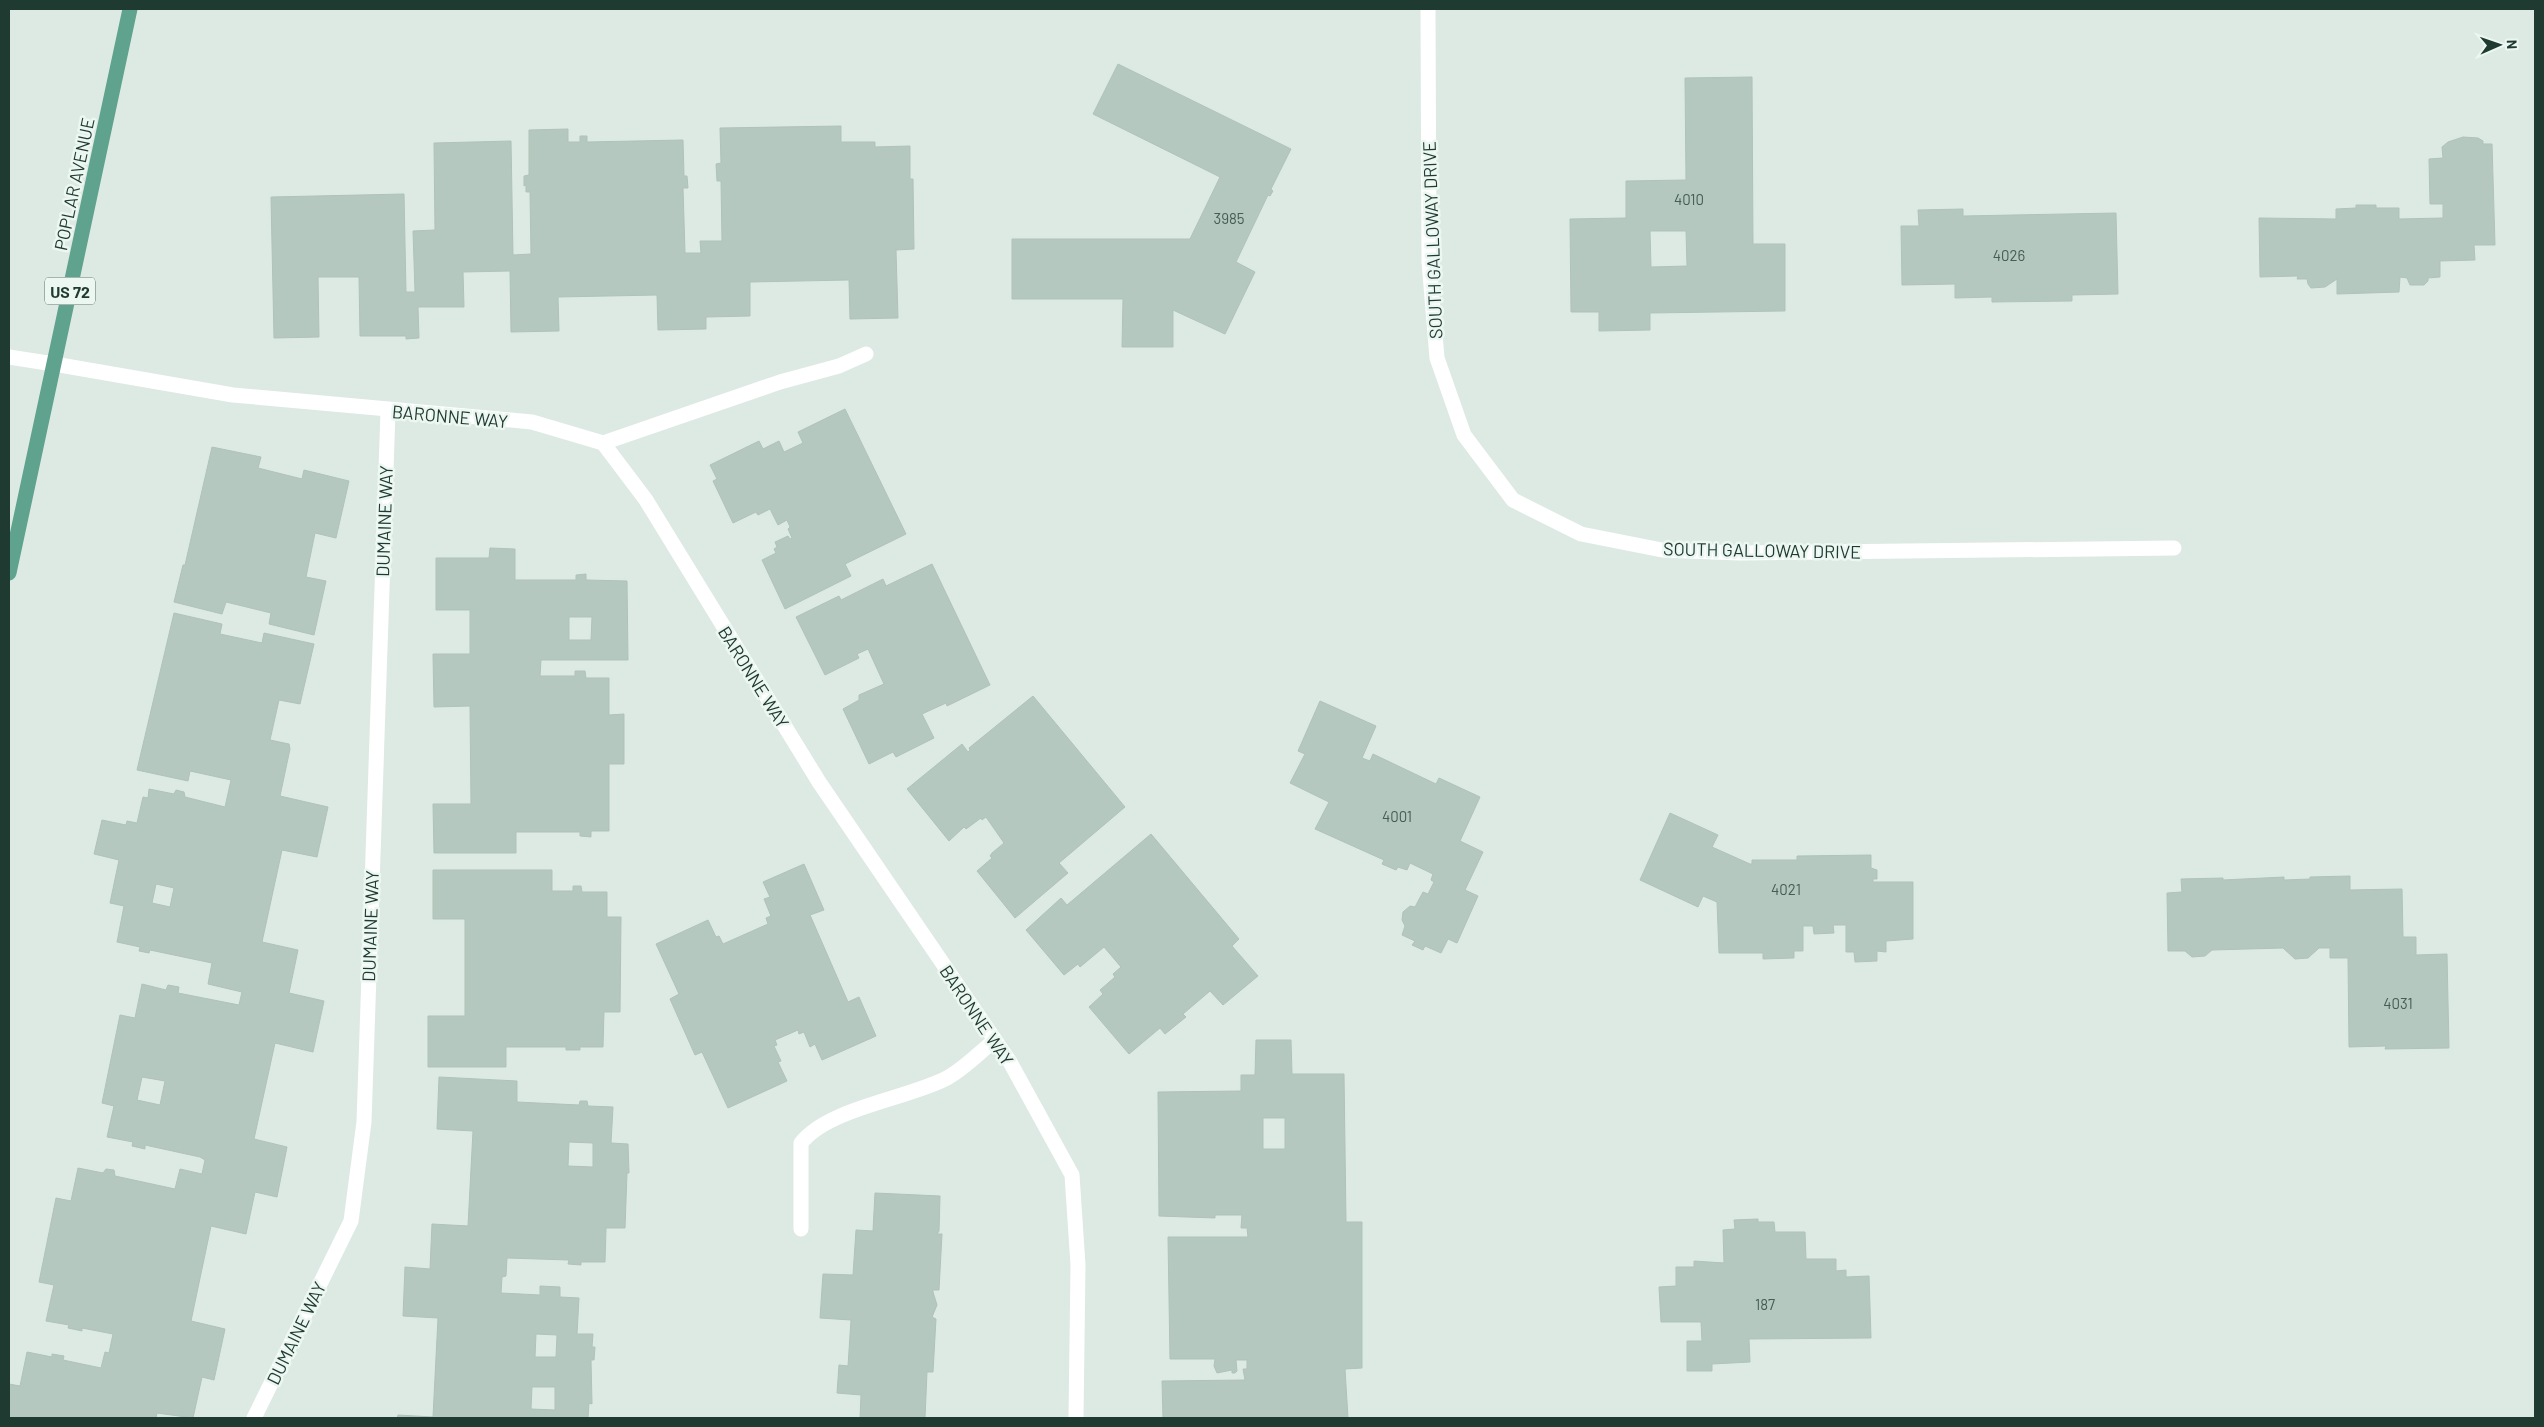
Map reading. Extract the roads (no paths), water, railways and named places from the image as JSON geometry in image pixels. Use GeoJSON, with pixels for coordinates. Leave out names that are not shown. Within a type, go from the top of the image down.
{"type":"FeatureCollection","features":[{"type":"Feature","properties":{"kind":"main road","name":"POPLAR AVENUE"},"geometry":{"type":"LineString","coordinates":[[9,573],[130,9]]}},
{"type":"Feature","properties":{"kind":"street","name":"SOUTH GALLOWAY DRIVE"},"geometry":{"type":"LineString","coordinates":[[1428,9],[1429,262],[1437,358],[1464,434],[1513,500],[1581,534],[1662,550],[1740,553],[2174,548]]}},
{"type":"Feature","properties":{"kind":"street"},"geometry":{"type":"LineString","coordinates":[[603,443],[780,382],[839,366],[866,354]]}},
{"type":"Feature","properties":{"kind":"street","name":"BARONNE WAY"},"geometry":{"type":"LineString","coordinates":[[9,357],[233,395],[388,411],[532,422],[603,443],[646,500],[818,782],[1010,1062],[1072,1175],[1078,1265],[1076,1418]]}},
{"type":"Feature","properties":{"kind":"street","name":"DUMAINE WAY"},"geometry":{"type":"LineString","coordinates":[[254,1418],[351,1221],[355,1191],[364,1122],[388,411]]}},
{"type":"Feature","properties":{"kind":"street"},"geometry":{"type":"LineString","coordinates":[[801,1229],[801,1143],[809,1133],[830,1121],[948,1078],[995,1040]]}}]}
